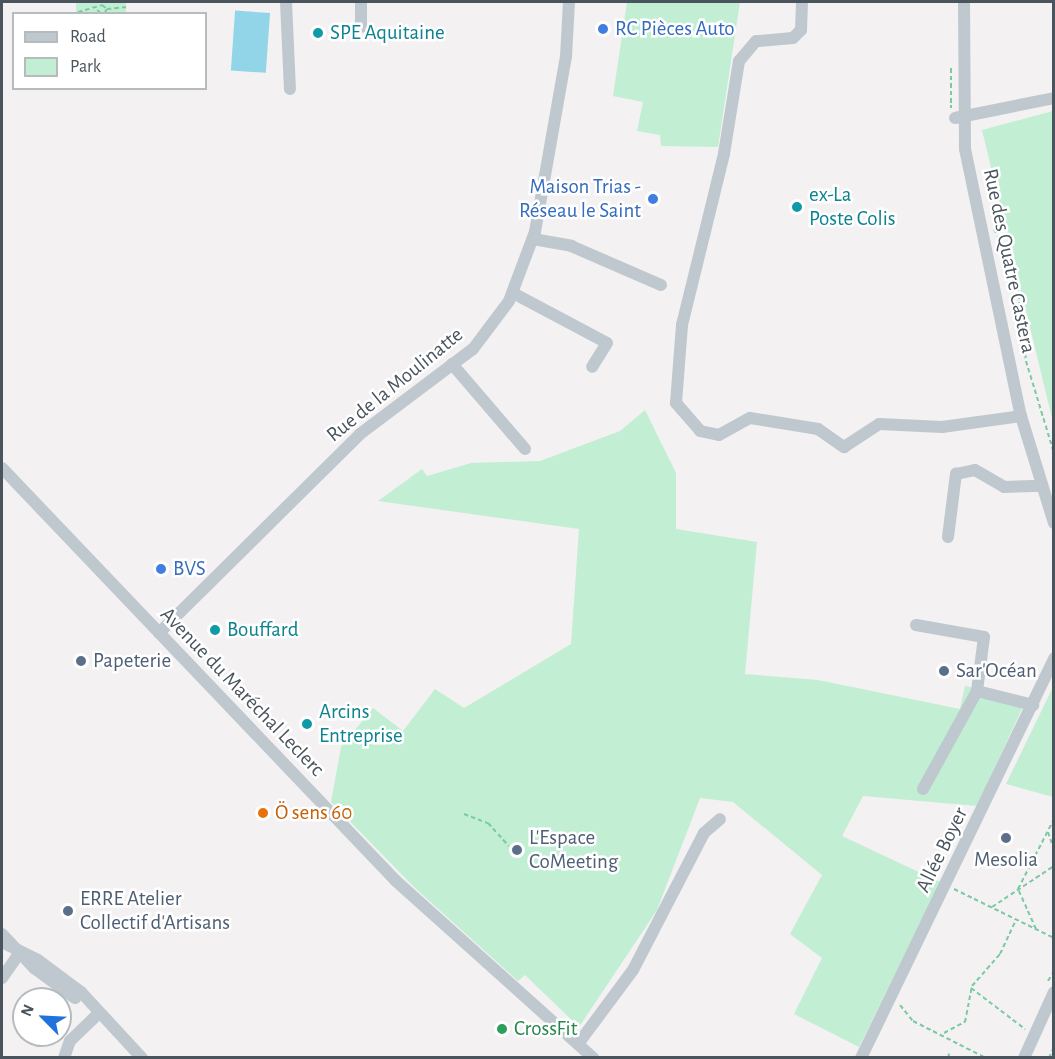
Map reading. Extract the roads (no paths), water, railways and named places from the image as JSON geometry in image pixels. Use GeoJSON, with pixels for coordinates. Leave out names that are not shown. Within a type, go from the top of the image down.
{"type":"FeatureCollection","features":[{"type":"Feature","properties":{"kind":"street"},"geometry":{"type":"LineString","coordinates":[[286,2],[290,89]]}},
{"type":"Feature","properties":{"kind":"street"},"geometry":{"type":"LineString","coordinates":[[361,2],[361,27]]}},
{"type":"Feature","properties":{"kind":"street","name":"Rue de la Moulinatte"},"geometry":{"type":"LineString","coordinates":[[159,633],[360,434],[452,364],[492,327],[513,293],[533,239],[566,57],[569,2]]}},
{"type":"Feature","properties":{"kind":"street"},"geometry":{"type":"LineString","coordinates":[[802,2],[801,30],[793,38],[756,41],[739,61],[724,154],[684,315],[676,403],[700,431],[719,435],[750,418],[818,429],[844,447],[879,424],[942,427],[1021,416]]}},
{"type":"Feature","properties":{"kind":"street","name":"Rue des Quatre Castera"},"geometry":{"type":"LineString","coordinates":[[964,2],[959,118],[1021,416],[1053,523]]}},
{"type":"Feature","properties":{"kind":"street"},"geometry":{"type":"LineString","coordinates":[[959,118],[1053,98]]}},
{"type":"Feature","properties":{"kind":"street"},"geometry":{"type":"LineString","coordinates":[[533,239],[571,246],[661,285]]}},
{"type":"Feature","properties":{"kind":"street"},"geometry":{"type":"LineString","coordinates":[[513,293],[607,343],[592,366]]}},
{"type":"Feature","properties":{"kind":"street"},"geometry":{"type":"LineString","coordinates":[[452,364],[525,449]]}},
{"type":"Feature","properties":{"kind":"street","name":"Avenue du Maréchal Leclerc"},"geometry":{"type":"LineString","coordinates":[[2,468],[396,881],[593,1058]]}},
{"type":"Feature","properties":{"kind":"street"},"geometry":{"type":"LineString","coordinates":[[948,537],[956,474],[975,470],[1004,487],[1042,486]]}},
{"type":"Feature","properties":{"kind":"street"},"geometry":{"type":"LineString","coordinates":[[916,625],[984,637],[977,692],[923,789]]}},
{"type":"Feature","properties":{"kind":"street","name":"Allée Boyer"},"geometry":{"type":"LineString","coordinates":[[861,1058],[947,886],[1053,658]]}},
{"type":"Feature","properties":{"kind":"street"},"geometry":{"type":"LineString","coordinates":[[977,692],[1033,705]]}},
{"type":"Feature","properties":{"kind":"street"},"geometry":{"type":"LineString","coordinates":[[578,1044],[633,970],[704,833],[720,819]]}},
{"type":"Feature","properties":{"kind":"street"},"geometry":{"type":"LineString","coordinates":[[2,934],[95,1017],[131,1058]]}},
{"type":"Feature","properties":{"kind":"street"},"geometry":{"type":"LineString","coordinates":[[2,942],[81,992],[142,1058]]}},
{"type":"Feature","properties":{"kind":"street"},"geometry":{"type":"LineString","coordinates":[[2,978],[20,952]]}},
{"type":"Feature","properties":{"kind":"street"},"geometry":{"type":"LineString","coordinates":[[1024,1058],[1053,992]]}},
{"type":"Feature","properties":{"kind":"street"},"geometry":{"type":"LineString","coordinates":[[64,1058],[70,1041],[95,1017]]}},
{"type":"Feature","properties":{"kind":"water"},"geometry":{"type":"Polygon","coordinates":[[[235,11],[270,13],[266,73],[231,70],[235,11]]]}},
{"type":"Feature","properties":{"kind":"place","name":"RC Pièces Auto"},"geometry":{"type":"Point","coordinates":[603,29]}},
{"type":"Feature","properties":{"kind":"place","name":"SPE Aquitaine"},"geometry":{"type":"Point","coordinates":[318,33]}},
{"type":"Feature","properties":{"kind":"place","name":"Maison Trias - Réseau le Saint"},"geometry":{"type":"Point","coordinates":[653,199]}},
{"type":"Feature","properties":{"kind":"place","name":"ex-La Poste Colis"},"geometry":{"type":"Point","coordinates":[797,207]}},
{"type":"Feature","properties":{"kind":"place","name":"BVS"},"geometry":{"type":"Point","coordinates":[161,569]}},
{"type":"Feature","properties":{"kind":"place","name":"Bouffard"},"geometry":{"type":"Point","coordinates":[215,630]}},
{"type":"Feature","properties":{"kind":"place","name":"Papeterie"},"geometry":{"type":"Point","coordinates":[81,661]}},
{"type":"Feature","properties":{"kind":"place","name":"Sar'Océan"},"geometry":{"type":"Point","coordinates":[944,671]}},
{"type":"Feature","properties":{"kind":"place","name":"Arcins Entreprise"},"geometry":{"type":"Point","coordinates":[307,724]}},
{"type":"Feature","properties":{"kind":"place","name":"Ö sens 60"},"geometry":{"type":"Point","coordinates":[263,813]}},
{"type":"Feature","properties":{"kind":"place","name":"Mesolia"},"geometry":{"type":"Point","coordinates":[1006,838]}},
{"type":"Feature","properties":{"kind":"place","name":"L'Espace CoMeeting"},"geometry":{"type":"Point","coordinates":[517,850]}},
{"type":"Feature","properties":{"kind":"place","name":"ERRE Atelier Collectif d'Artisans"},"geometry":{"type":"Point","coordinates":[68,911]}},
{"type":"Feature","properties":{"kind":"place","name":"CrossFit"},"geometry":{"type":"Point","coordinates":[502,1029]}}]}
